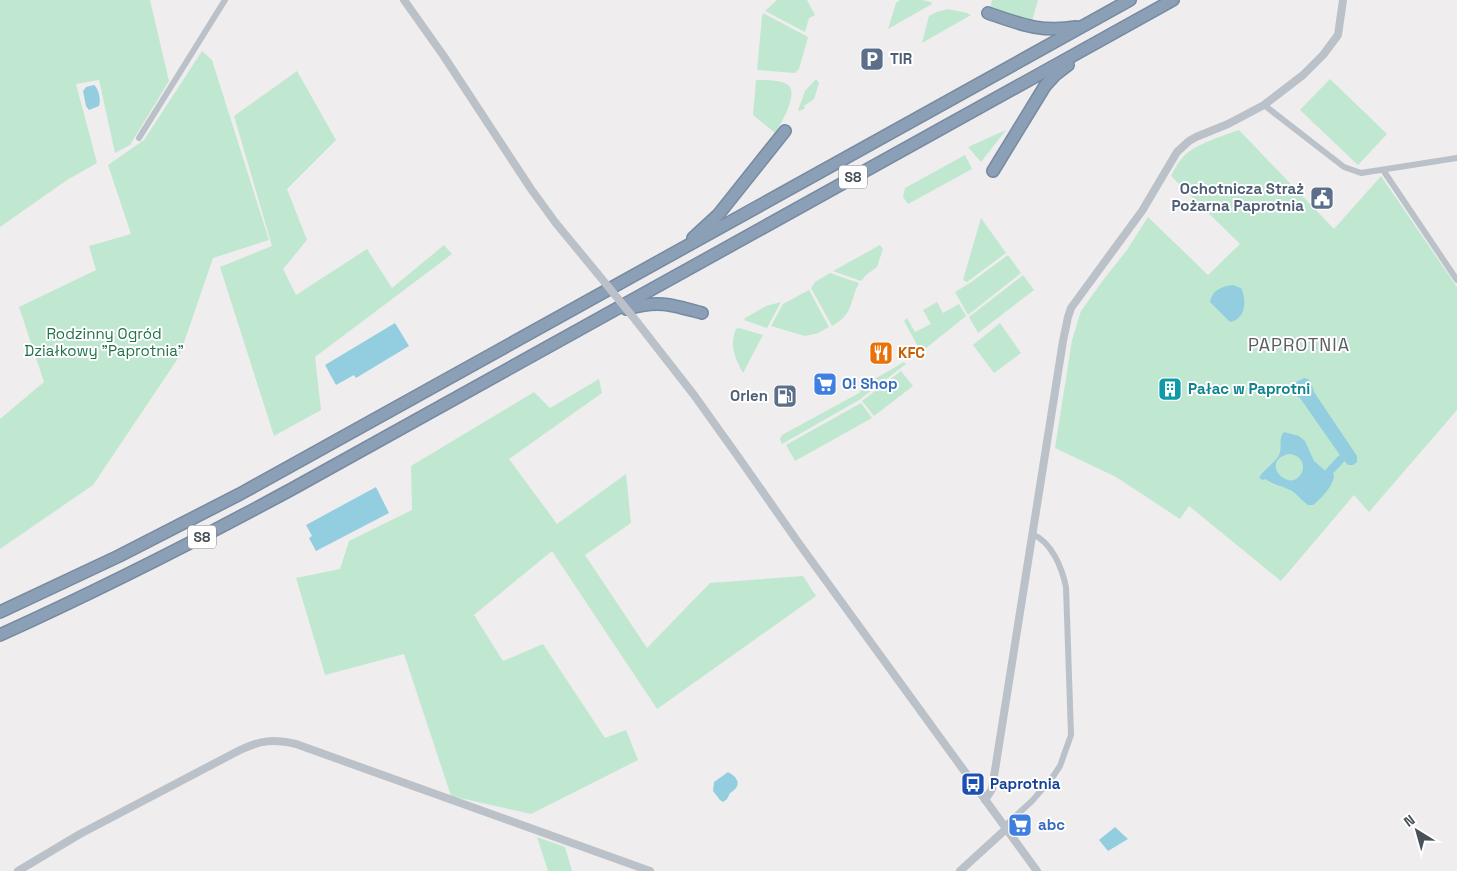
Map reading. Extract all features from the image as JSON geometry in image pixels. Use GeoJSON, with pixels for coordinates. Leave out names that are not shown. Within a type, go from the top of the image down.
{"type":"FeatureCollection","features":[{"type":"Feature","properties":{"kind":"highway","name":"S8"},"geometry":{"type":"LineString","coordinates":[[0,612],[213,509],[1130,0]]}},
{"type":"Feature","properties":{"kind":"highway","name":"S8"},"geometry":{"type":"LineString","coordinates":[[0,635],[212,532],[309,480],[1173,0]]}},
{"type":"Feature","properties":{"kind":"highway"},"geometry":{"type":"LineString","coordinates":[[988,13],[1026,26],[1038,28],[1059,30],[1085,25]]}},
{"type":"Feature","properties":{"kind":"highway"},"geometry":{"type":"LineString","coordinates":[[993,171],[1045,86],[1055,74],[1101,40]]}},
{"type":"Feature","properties":{"kind":"highway"},"geometry":{"type":"LineString","coordinates":[[677,252],[718,215],[785,131]]}},
{"type":"Feature","properties":{"kind":"highway"},"geometry":{"type":"LineString","coordinates":[[605,315],[644,304],[656,303],[667,304],[702,314]]}},
{"type":"Feature","properties":{"kind":"street"},"geometry":{"type":"LineString","coordinates":[[139,138],[225,0]]}},
{"type":"Feature","properties":{"kind":"street"},"geometry":{"type":"LineString","coordinates":[[404,0],[443,55],[540,202],[694,395],[800,545],[1037,871]]}},
{"type":"Feature","properties":{"kind":"street"},"geometry":{"type":"LineString","coordinates":[[985,800],[992,789],[1063,341],[1072,308],[1142,210],[1177,152],[1196,137],[1228,124],[1264,105],[1304,75],[1334,42],[1340,28],[1343,0]]}},
{"type":"Feature","properties":{"kind":"street"},"geometry":{"type":"LineString","coordinates":[[1264,105],[1344,167],[1361,173],[1457,158]]}},
{"type":"Feature","properties":{"kind":"street"},"geometry":{"type":"LineString","coordinates":[[1383,170],[1457,280]]}},
{"type":"Feature","properties":{"kind":"street"},"geometry":{"type":"LineString","coordinates":[[960,871],[1006,829],[1008,823],[1032,802],[1052,778],[1060,766],[1071,735],[1067,606],[1064,578],[1055,556],[1044,542],[1032,534]]}},
{"type":"Feature","properties":{"kind":"street"},"geometry":{"type":"LineString","coordinates":[[18,871],[80,834],[240,750],[271,740],[296,744],[650,871]]}},
{"type":"Feature","properties":{"kind":"green space"},"geometry":{"type":"Polygon","coordinates":[[[0,0],[150,0],[169,81],[130,145],[115,153],[99,80],[76,84],[97,163],[67,180],[0,227],[0,0]]]}},
{"type":"Feature","properties":{"kind":"green space"},"geometry":{"type":"Polygon","coordinates":[[[777,0],[807,0],[815,15],[809,18],[805,32],[765,11],[777,0]]]}},
{"type":"Feature","properties":{"kind":"green space"},"geometry":{"type":"Polygon","coordinates":[[[900,0],[922,0],[932,4],[888,29],[896,3],[900,0]]]}},
{"type":"Feature","properties":{"kind":"green space"},"geometry":{"type":"Polygon","coordinates":[[[992,0],[1038,0],[1032,21],[990,9],[992,0]]]}},
{"type":"Feature","properties":{"kind":"green space"},"geometry":{"type":"Polygon","coordinates":[[[948,9],[971,15],[922,43],[929,16],[948,9]]]}},
{"type":"Feature","properties":{"kind":"green space"},"geometry":{"type":"Polygon","coordinates":[[[763,13],[808,37],[799,69],[795,73],[757,70],[763,13]]]}},
{"type":"Feature","properties":{"kind":"green space","name":"Rodzinny Ogród Działkowy \"Paprotnia\""},"geometry":{"type":"Polygon","coordinates":[[[202,51],[212,60],[269,240],[213,258],[179,357],[93,485],[0,549],[0,419],[44,382],[19,307],[96,270],[89,246],[131,234],[108,165],[144,140],[202,51]]]}},
{"type":"Feature","properties":{"kind":"green space"},"geometry":{"type":"Polygon","coordinates":[[[297,71],[336,140],[287,189],[307,240],[283,269],[296,295],[367,249],[392,288],[444,245],[452,254],[315,357],[321,410],[274,436],[220,267],[272,246],[234,116],[297,71]]]}},
{"type":"Feature","properties":{"kind":"green space"},"geometry":{"type":"Polygon","coordinates":[[[816,79],[819,83],[814,99],[804,106],[805,108],[800,111],[798,110],[805,91],[816,79]]]}},
{"type":"Feature","properties":{"kind":"green space"},"geometry":{"type":"Polygon","coordinates":[[[1330,79],[1387,134],[1358,165],[1300,110],[1330,79]]]}},
{"type":"Feature","properties":{"kind":"green space"},"geometry":{"type":"Polygon","coordinates":[[[756,80],[786,83],[791,89],[788,109],[775,133],[753,115],[756,80]]]}},
{"type":"Feature","properties":{"kind":"green space"},"geometry":{"type":"Polygon","coordinates":[[[1006,130],[981,162],[968,147],[1006,130]]]}},
{"type":"Feature","properties":{"kind":"green space"},"geometry":{"type":"Polygon","coordinates":[[[1239,130],[1334,229],[1381,176],[1457,287],[1457,410],[1369,512],[1354,495],[1281,581],[1189,506],[1180,519],[1116,477],[1055,448],[1072,340],[1081,311],[1127,250],[1148,217],[1208,275],[1240,244],[1171,176],[1187,153],[1206,142],[1239,130]]]}},
{"type":"Feature","properties":{"kind":"green space"},"geometry":{"type":"Polygon","coordinates":[[[965,155],[972,169],[908,204],[903,197],[905,188],[965,155]]]}},
{"type":"Feature","properties":{"kind":"green space"},"geometry":{"type":"Polygon","coordinates":[[[981,218],[1006,253],[967,282],[963,280],[981,218]]]}},
{"type":"Feature","properties":{"kind":"green space"},"geometry":{"type":"Polygon","coordinates":[[[880,245],[883,249],[877,267],[861,281],[833,271],[880,245]]]}},
{"type":"Feature","properties":{"kind":"green space"},"geometry":{"type":"Polygon","coordinates":[[[1008,255],[1021,273],[968,315],[955,292],[1008,255]]]}},
{"type":"Feature","properties":{"kind":"green space"},"geometry":{"type":"Polygon","coordinates":[[[830,273],[859,283],[848,312],[832,326],[811,288],[815,282],[830,273]]]}},
{"type":"Feature","properties":{"kind":"green space"},"geometry":{"type":"Polygon","coordinates":[[[1023,275],[1034,290],[978,333],[969,317],[1023,275]]]}},
{"type":"Feature","properties":{"kind":"green space"},"geometry":{"type":"Polygon","coordinates":[[[809,290],[829,327],[818,333],[805,336],[771,326],[783,304],[809,290]]]}},
{"type":"Feature","properties":{"kind":"green space"},"geometry":{"type":"Polygon","coordinates":[[[781,302],[767,328],[744,320],[766,306],[781,302]]]}},
{"type":"Feature","properties":{"kind":"green space"},"geometry":{"type":"Polygon","coordinates":[[[937,302],[943,313],[959,304],[966,316],[921,352],[904,321],[907,318],[915,332],[931,324],[923,310],[937,302]]]}},
{"type":"Feature","properties":{"kind":"green space"},"geometry":{"type":"Polygon","coordinates":[[[1000,323],[1021,353],[994,373],[973,345],[1000,323]]]}},
{"type":"Feature","properties":{"kind":"green space"},"geometry":{"type":"Polygon","coordinates":[[[739,328],[763,335],[743,373],[735,357],[733,346],[736,329],[739,328]]]}},
{"type":"Feature","properties":{"kind":"green space"},"geometry":{"type":"Polygon","coordinates":[[[904,362],[906,364],[859,400],[782,444],[780,439],[782,435],[859,393],[866,384],[904,362]]]}},
{"type":"Feature","properties":{"kind":"green space"},"geometry":{"type":"Polygon","coordinates":[[[901,371],[913,386],[874,416],[862,401],[901,371]]]}},
{"type":"Feature","properties":{"kind":"green space"},"geometry":{"type":"Polygon","coordinates":[[[599,379],[602,393],[509,459],[557,524],[626,474],[631,523],[585,555],[647,648],[710,583],[803,576],[816,596],[657,709],[552,551],[474,615],[503,661],[543,644],[605,738],[626,730],[638,760],[531,814],[451,796],[404,654],[325,675],[296,578],[340,569],[349,541],[412,510],[411,466],[534,392],[550,408],[599,379]]]}},
{"type":"Feature","properties":{"kind":"green space"},"geometry":{"type":"Polygon","coordinates":[[[861,403],[872,418],[795,461],[786,445],[861,403]]]}},
{"type":"Feature","properties":{"kind":"green space"},"geometry":{"type":"Polygon","coordinates":[[[537,837],[565,847],[572,871],[548,871],[537,837]]]}},
{"type":"Feature","properties":{"kind":"water"},"geometry":{"type":"Polygon","coordinates":[[[94,85],[100,98],[100,104],[89,110],[86,106],[83,91],[86,87],[94,85]]]}},
{"type":"Feature","properties":{"kind":"water"},"geometry":{"type":"Polygon","coordinates":[[[1233,285],[1241,288],[1244,308],[1239,317],[1230,322],[1210,302],[1213,294],[1218,289],[1233,285]]]}},
{"type":"Feature","properties":{"kind":"water"},"geometry":{"type":"Polygon","coordinates":[[[395,323],[409,346],[356,378],[354,375],[336,385],[325,365],[395,323]]]}},
{"type":"Feature","properties":{"kind":"water"},"geometry":{"type":"Polygon","coordinates":[[[1304,378],[1311,382],[1314,392],[1357,456],[1357,462],[1353,465],[1348,465],[1300,398],[1291,393],[1291,387],[1304,378]]]}},
{"type":"Feature","properties":{"kind":"water"},"geometry":{"type":"Polygon","coordinates":[[[1284,432],[1299,436],[1305,441],[1314,461],[1328,473],[1334,475],[1323,496],[1313,505],[1308,505],[1289,489],[1259,478],[1278,456],[1284,432]],[[1288,454],[1280,458],[1276,464],[1276,470],[1285,479],[1291,480],[1297,478],[1302,472],[1303,465],[1298,457],[1288,454]]]}},
{"type":"Feature","properties":{"kind":"water"},"geometry":{"type":"Polygon","coordinates":[[[376,487],[389,513],[316,551],[309,538],[312,536],[306,525],[376,487]]]}},
{"type":"Feature","properties":{"kind":"water"},"geometry":{"type":"Polygon","coordinates":[[[728,772],[737,779],[738,785],[723,802],[713,791],[714,782],[728,772]]]}},
{"type":"Feature","properties":{"kind":"water"},"geometry":{"type":"Polygon","coordinates":[[[1115,827],[1128,839],[1108,851],[1099,840],[1115,827]]]}},
{"type":"Feature","properties":{"kind":"waterway"},"geometry":{"type":"LineString","coordinates":[[1328,473],[1342,458]]}},
{"type":"Feature","properties":{"kind":"place","name":"TIR"},"geometry":{"type":"Point","coordinates":[872,59]}},
{"type":"Feature","properties":{"kind":"place","name":"Ochotnicza Straż Pożarna Paprotnia"},"geometry":{"type":"Point","coordinates":[1322,198]}},
{"type":"Feature","properties":{"kind":"place","name":"KFC"},"geometry":{"type":"Point","coordinates":[881,353]}},
{"type":"Feature","properties":{"kind":"place","name":"O! Shop"},"geometry":{"type":"Point","coordinates":[825,384]}},
{"type":"Feature","properties":{"kind":"place","name":"Pałac w Paprotni"},"geometry":{"type":"Point","coordinates":[1170,389]}},
{"type":"Feature","properties":{"kind":"place","name":"Orlen"},"geometry":{"type":"Point","coordinates":[785,396]}},
{"type":"Feature","properties":{"kind":"place","name":"Paprotnia"},"geometry":{"type":"Point","coordinates":[973,784]}},
{"type":"Feature","properties":{"kind":"place","name":"abc"},"geometry":{"type":"Point","coordinates":[1020,825]}},
{"type":"Feature","properties":{"kind":"district","name":"PAPROTNIA"},"geometry":{"type":"Point","coordinates":[1299,345]}}]}
